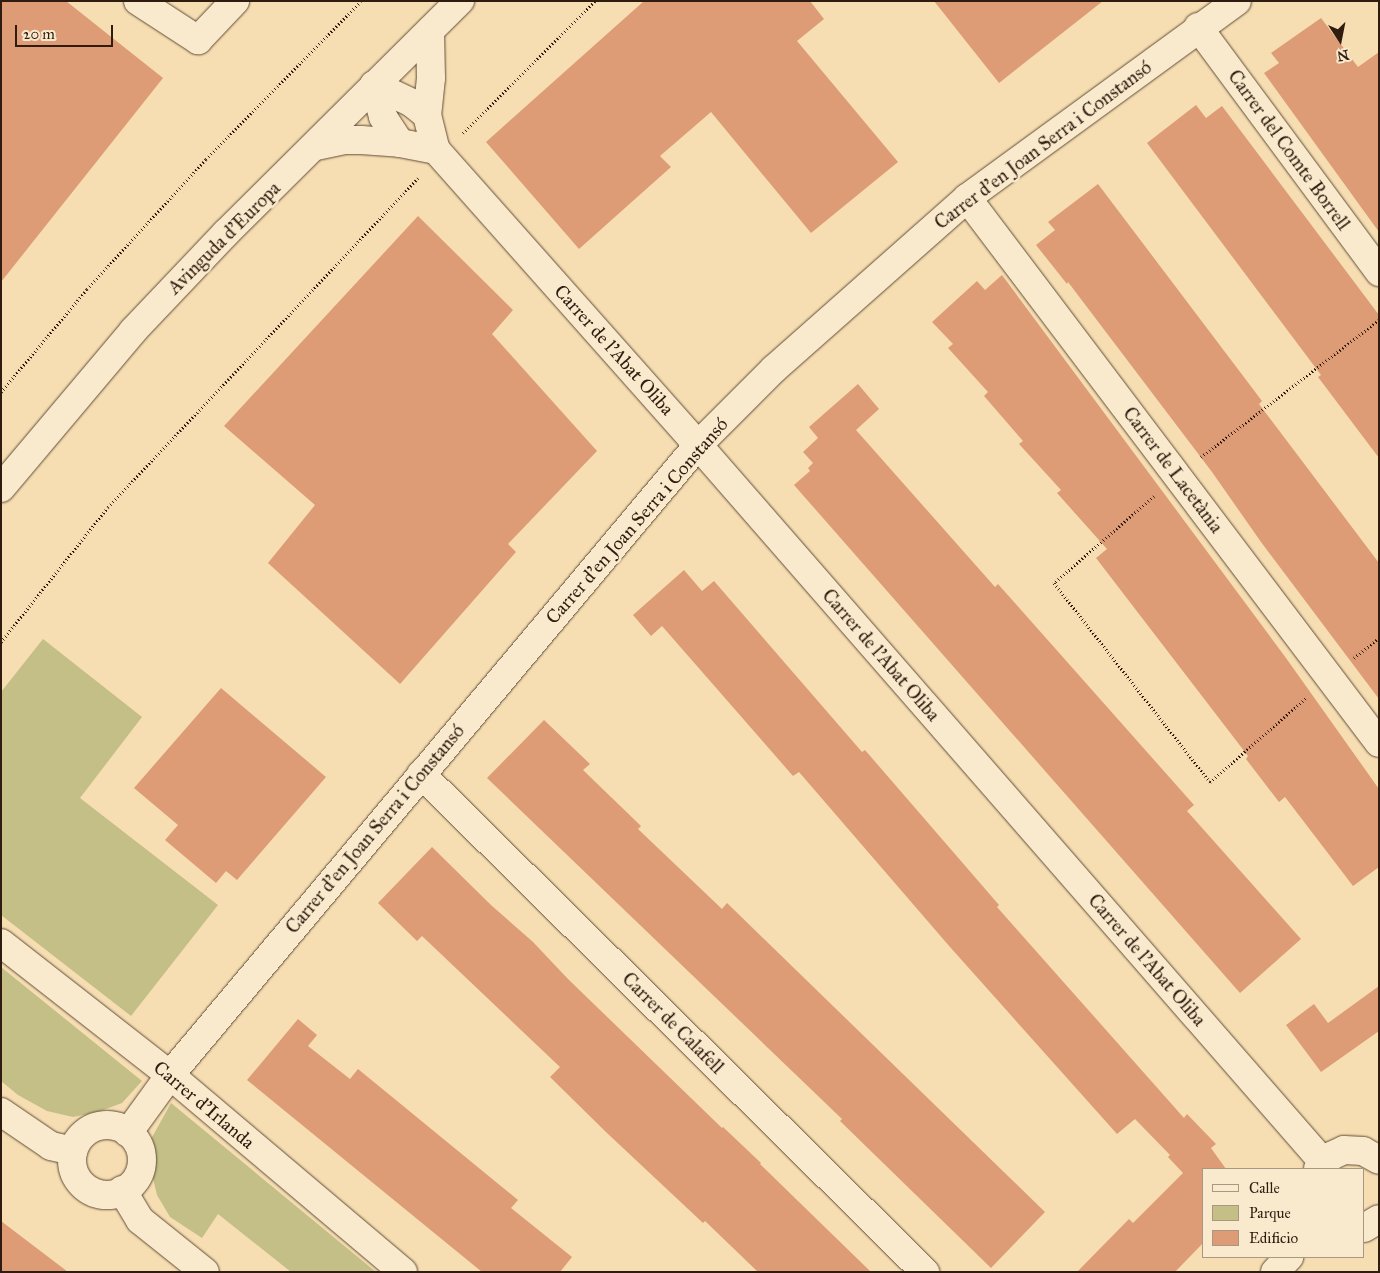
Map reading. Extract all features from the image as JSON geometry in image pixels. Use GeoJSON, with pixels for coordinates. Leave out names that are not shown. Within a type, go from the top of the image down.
{"type":"FeatureCollection","features":[{"type":"Feature","properties":{"kind":"street"},"geometry":{"type":"LineString","coordinates":[[138,1],[198,40],[235,1]]}},
{"type":"Feature","properties":{"kind":"street","name":"Carrer d'en Joan Serra i Constansó"},"geometry":{"type":"LineString","coordinates":[[128,1133],[170,1075],[698,445],[774,369],[967,198],[1198,27],[1237,1]]}},
{"type":"Feature","properties":{"kind":"street","name":"Carrer de l'Abat Oliba"},"geometry":{"type":"LineString","coordinates":[[444,11],[431,78],[427,114],[439,153],[698,445],[1321,1166]]}},
{"type":"Feature","properties":{"kind":"street","name":"Avinguda d'Europa"},"geometry":{"type":"LineString","coordinates":[[1,488],[133,332],[226,233],[316,146],[444,11]]}},
{"type":"Feature","properties":{"kind":"street","name":"Carrer del Comte Borrell"},"geometry":{"type":"LineString","coordinates":[[1198,27],[1379,272]]}},
{"type":"Feature","properties":{"kind":"street"},"geometry":{"type":"LineString","coordinates":[[374,86],[384,117],[400,143]]}},
{"type":"Feature","properties":{"kind":"street"},"geometry":{"type":"LineString","coordinates":[[374,86],[412,103],[427,114]]}},
{"type":"Feature","properties":{"kind":"street"},"geometry":{"type":"LineString","coordinates":[[316,146],[344,140],[400,143],[439,153]]}},
{"type":"Feature","properties":{"kind":"street","name":"Carrer de Lacetània"},"geometry":{"type":"LineString","coordinates":[[967,198],[1379,743]]}},
{"type":"Feature","properties":{"kind":"street","name":"Carrer de Calafell"},"geometry":{"type":"LineString","coordinates":[[421,774],[925,1272]]}},
{"type":"Feature","properties":{"kind":"street","name":"Carrer d'Irlanda"},"geometry":{"type":"LineString","coordinates":[[1,943],[170,1075],[403,1272]]}},
{"type":"Feature","properties":{"kind":"street"},"geometry":{"type":"LineString","coordinates":[[1,1112],[51,1146],[73,1151]]}},
{"type":"Feature","properties":{"kind":"street"},"geometry":{"type":"LineString","coordinates":[[111,1126],[128,1133],[138,1145],[141,1164],[134,1181],[122,1190],[104,1195],[86,1188],[74,1173],[72,1162],[73,1151],[83,1135],[96,1127],[111,1126]]}},
{"type":"Feature","properties":{"kind":"street"},"geometry":{"type":"LineString","coordinates":[[1321,1166],[1335,1153],[1354,1150],[1364,1151],[1379,1160]]}},
{"type":"Feature","properties":{"kind":"street"},"geometry":{"type":"LineString","coordinates":[[122,1190],[140,1220],[205,1272]]}},
{"type":"Feature","properties":{"kind":"street"},"geometry":{"type":"LineString","coordinates":[[1275,1272],[1288,1258]]}},
{"type":"Feature","properties":{"kind":"path"},"geometry":{"type":"LineString","coordinates":[[1,392],[88,289],[200,166],[361,1]]}},
{"type":"Feature","properties":{"kind":"path"},"geometry":{"type":"LineString","coordinates":[[1,642],[108,506],[439,153],[595,1]]}},
{"type":"Feature","properties":{"kind":"path"},"geometry":{"type":"LineString","coordinates":[[1329,677],[1210,782],[1054,583],[1177,475],[1379,320]]}},
{"type":"Feature","properties":{"kind":"green space"},"geometry":{"type":"Polygon","coordinates":[[[43,639],[142,717],[80,798],[218,905],[131,1016],[1,915],[1,692],[43,639]]]}},
{"type":"Feature","properties":{"kind":"green space"},"geometry":{"type":"Polygon","coordinates":[[[1,967],[142,1081],[122,1103],[98,1112],[73,1117],[47,1111],[18,1095],[1,1081],[1,967]]]}},
{"type":"Feature","properties":{"kind":"green space"},"geometry":{"type":"Polygon","coordinates":[[[171,1103],[376,1272],[291,1272],[218,1214],[202,1238],[170,1217],[157,1195],[151,1170],[150,1141],[171,1103]]]}},
{"type":"Feature","properties":{"kind":"building"},"geometry":{"type":"Polygon","coordinates":[[[1,1],[66,1],[163,78],[1,282],[1,1]]]}},
{"type":"Feature","properties":{"kind":"building"},"geometry":{"type":"Polygon","coordinates":[[[644,1],[810,1],[824,19],[797,41],[898,162],[811,233],[711,112],[660,156],[671,167],[579,249],[486,142],[644,1]]]}},
{"type":"Feature","properties":{"kind":"building"},"geometry":{"type":"Polygon","coordinates":[[[934,1],[1103,1],[999,83],[934,1]]]}},
{"type":"Feature","properties":{"kind":"building"},"geometry":{"type":"Polygon","coordinates":[[[1321,18],[1358,67],[1379,52],[1379,232],[1264,73],[1279,63],[1271,53],[1321,18]]]}},
{"type":"Feature","properties":{"kind":"building"},"geometry":{"type":"Polygon","coordinates":[[[1196,105],[1206,118],[1222,106],[1379,315],[1379,458],[1318,377],[1321,375],[1147,143],[1196,105]]]}},
{"type":"Feature","properties":{"kind":"building"},"geometry":{"type":"Polygon","coordinates":[[[1098,184],[1262,401],[1259,404],[1379,563],[1379,699],[1261,542],[1212,472],[1068,282],[1067,284],[1036,245],[1055,230],[1048,222],[1098,184]]]}},
{"type":"Feature","properties":{"kind":"building"},"geometry":{"type":"Polygon","coordinates":[[[418,216],[513,310],[492,334],[597,451],[508,544],[516,552],[400,684],[268,563],[315,505],[224,426],[418,216]]]}},
{"type":"Feature","properties":{"kind":"building"},"geometry":{"type":"Polygon","coordinates":[[[1002,275],[1286,658],[1379,789],[1379,867],[1353,886],[1285,797],[1279,802],[1246,759],[1248,756],[1096,558],[1107,549],[1057,493],[1061,490],[1019,444],[1023,441],[984,396],[988,392],[948,348],[953,344],[932,322],[977,281],[985,290],[1002,275]]]}},
{"type":"Feature","properties":{"kind":"building"},"geometry":{"type":"Polygon","coordinates":[[[858,384],[879,409],[856,430],[995,587],[998,584],[1194,805],[1187,811],[1301,939],[1240,993],[794,485],[810,471],[808,468],[813,463],[803,452],[818,438],[809,427],[858,384]]]}},
{"type":"Feature","properties":{"kind":"building"},"geometry":{"type":"Polygon","coordinates":[[[684,570],[702,591],[714,581],[862,752],[865,750],[999,905],[997,907],[1184,1118],[1187,1114],[1216,1144],[1211,1148],[1225,1168],[1202,1168],[1202,1244],[1175,1272],[1077,1272],[1129,1219],[1133,1223],[1183,1173],[1168,1157],[1170,1155],[1135,1119],[1117,1134],[950,947],[799,772],[793,776],[662,626],[651,636],[633,615],[684,570]]]}},
{"type":"Feature","properties":{"kind":"building"},"geometry":{"type":"Polygon","coordinates":[[[221,688],[326,777],[237,880],[226,871],[216,883],[165,840],[178,825],[134,788],[221,688]]]}},
{"type":"Feature","properties":{"kind":"building"},"geometry":{"type":"Polygon","coordinates":[[[544,720],[590,764],[583,770],[641,826],[638,829],[722,909],[727,903],[1045,1212],[991,1268],[840,1121],[842,1119],[487,778],[544,720]]]}},
{"type":"Feature","properties":{"kind":"building"},"geometry":{"type":"Polygon","coordinates":[[[432,847],[491,905],[533,942],[568,979],[722,1128],[761,1163],[871,1272],[758,1272],[705,1221],[703,1223],[607,1133],[550,1077],[560,1067],[422,936],[417,941],[378,903],[432,847]]]}},
{"type":"Feature","properties":{"kind":"building"},"geometry":{"type":"Polygon","coordinates":[[[1379,986],[1379,1031],[1321,1072],[1286,1025],[1314,1004],[1328,1023],[1379,986]]]}},
{"type":"Feature","properties":{"kind":"building"},"geometry":{"type":"Polygon","coordinates":[[[298,1019],[317,1035],[308,1046],[350,1079],[358,1069],[518,1200],[511,1208],[572,1257],[560,1272],[482,1272],[247,1080],[298,1019]]]}},
{"type":"Feature","properties":{"kind":"building"},"geometry":{"type":"Polygon","coordinates":[[[1,1221],[68,1272],[1,1272],[1,1221]]]}}]}
